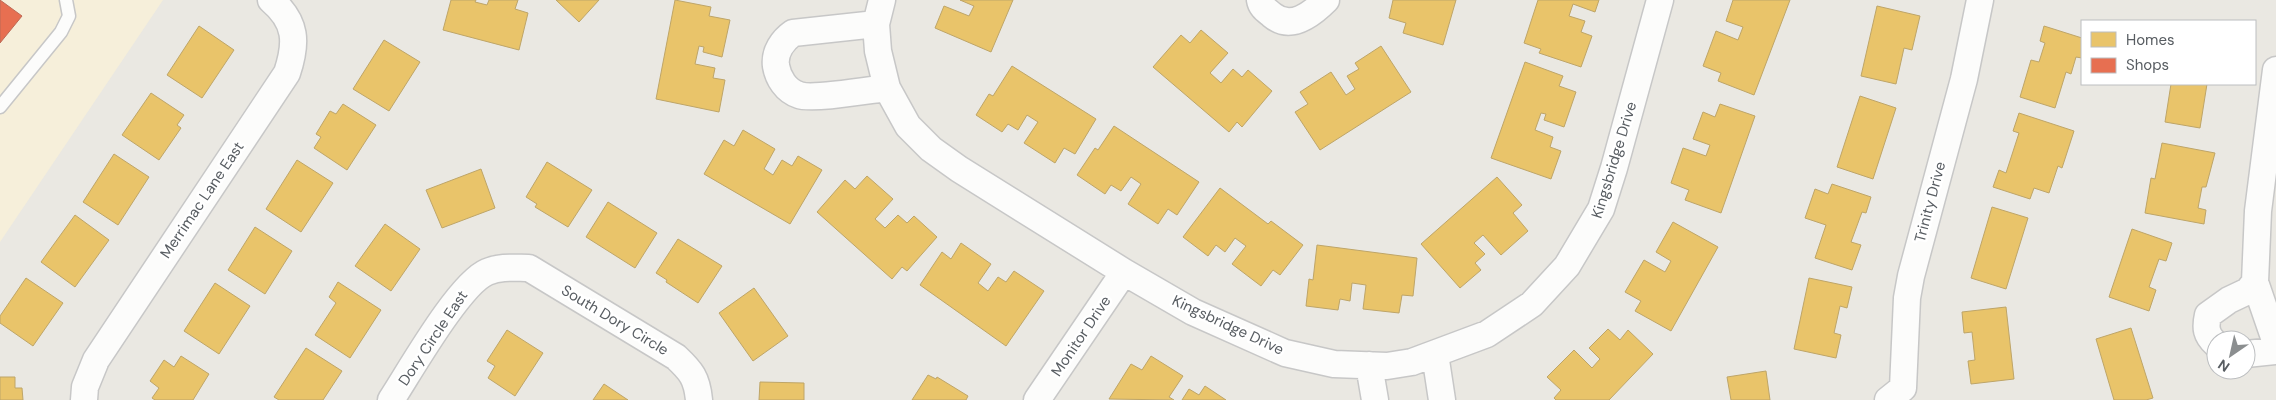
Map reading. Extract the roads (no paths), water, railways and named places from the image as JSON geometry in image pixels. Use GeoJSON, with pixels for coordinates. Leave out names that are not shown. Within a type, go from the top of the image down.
{"type":"FeatureCollection","features":[{"type":"Feature","properties":{"kind":"street","name":"Merrimac Lane East"},"geometry":{"type":"LineString","coordinates":[[84,400],[85,387],[96,360],[287,73],[294,51],[293,33],[286,16],[271,0]]}},
{"type":"Feature","properties":{"kind":"street"},"geometry":{"type":"LineString","coordinates":[[1260,0],[1262,7],[1285,21],[1299,20],[1312,14],[1326,0]]}},
{"type":"Feature","properties":{"kind":"street","name":"Kingsbridge Drive"},"geometry":{"type":"LineString","coordinates":[[879,12],[880,60],[887,88],[908,126],[931,150],[1124,272],[1193,312],[1271,348],[1334,364],[1387,366],[1412,362],[1488,334],[1532,304],[1567,266],[1601,208],[1617,159],[1660,0]]}},
{"type":"Feature","properties":{"kind":"street","name":"Trinity Drive"},"geometry":{"type":"LineString","coordinates":[[1899,396],[1911,276],[1964,79],[1980,0]]}},
{"type":"Feature","properties":{"kind":"street"},"geometry":{"type":"LineString","coordinates":[[879,12],[793,33],[780,46],[776,66],[779,76],[786,87],[798,95],[814,96],[887,88]]}},
{"type":"Feature","properties":{"kind":"street"},"geometry":{"type":"LineString","coordinates":[[2276,70],[2258,211],[2255,282],[2276,343]]}},
{"type":"Feature","properties":{"kind":"street","name":"Dory Circle East"},"geometry":{"type":"LineString","coordinates":[[391,400],[466,288],[486,272],[506,267]]}},
{"type":"Feature","properties":{"kind":"street","name":"South Dory Circle"},"geometry":{"type":"LineString","coordinates":[[506,267],[529,268],[676,357],[691,371],[696,381],[699,400]]}},
{"type":"Feature","properties":{"kind":"street","name":"Monitor Drive"},"geometry":{"type":"LineString","coordinates":[[1037,400],[1124,272]]}},
{"type":"Feature","properties":{"kind":"street"},"geometry":{"type":"LineString","coordinates":[[2206,330],[2208,315],[2229,300],[2248,291],[2255,282]]}},
{"type":"Feature","properties":{"kind":"street"},"geometry":{"type":"LineString","coordinates":[[2256,353],[2276,350]]}},
{"type":"Feature","properties":{"kind":"street"},"geometry":{"type":"LineString","coordinates":[[1435,354],[1442,400]]}},
{"type":"Feature","properties":{"kind":"street"},"geometry":{"type":"LineString","coordinates":[[1370,365],[1375,400]]}},
{"type":"Feature","properties":{"kind":"lane"},"geometry":{"type":"LineString","coordinates":[[0,107],[61,32],[69,16],[66,0]]}}]}
